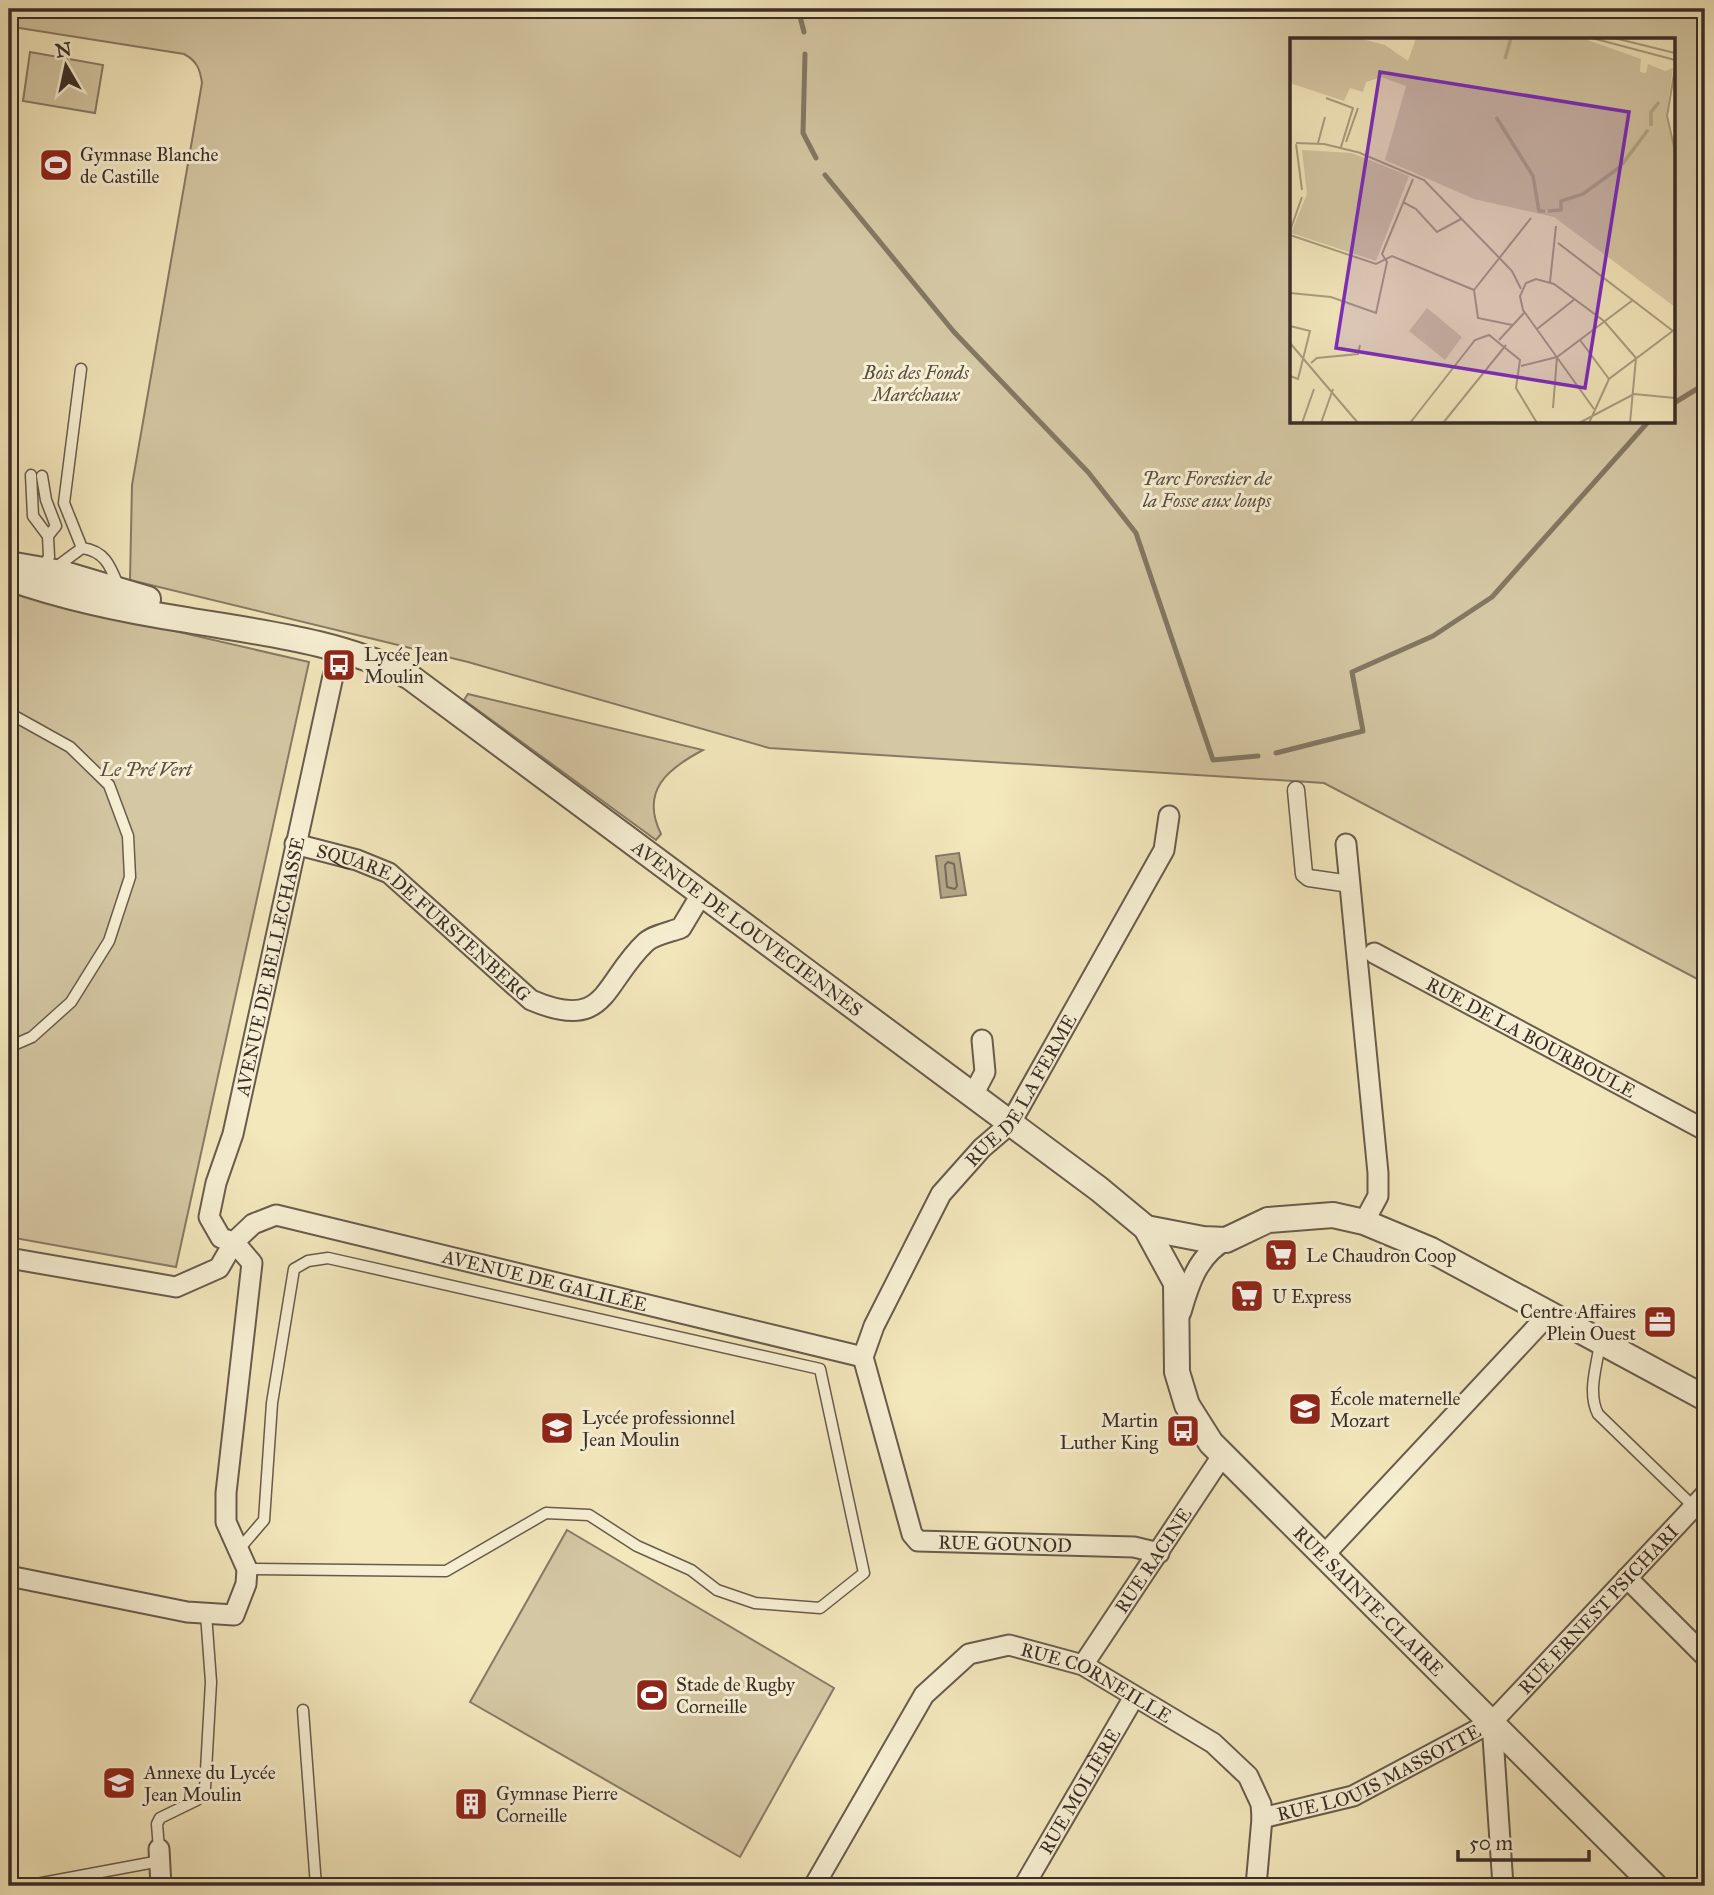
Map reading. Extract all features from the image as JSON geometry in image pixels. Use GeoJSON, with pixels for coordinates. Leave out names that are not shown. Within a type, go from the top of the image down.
{"type":"FeatureCollection","features":[{"type":"Feature","properties":{"kind":"street"},"geometry":{"type":"LineString","coordinates":[[9,564],[33,576],[151,614],[206,622]]}},
{"type":"Feature","properties":{"kind":"street"},"geometry":{"type":"LineString","coordinates":[[33,576],[120,589],[190,610],[206,622]]}},
{"type":"Feature","properties":{"kind":"street","name":"AVENUE DE LOUVECIENNES"},"geometry":{"type":"LineString","coordinates":[[206,622],[338,648],[386,664],[410,677],[1099,1189],[1146,1228],[1176,1283],[1178,1320]]}},
{"type":"Feature","properties":{"kind":"street","name":"AVENUE DE BELLECHASSE"},"geometry":{"type":"LineString","coordinates":[[247,1569],[240,1548],[226,1522],[226,1493],[252,1263],[234,1242],[221,1238],[209,1217],[216,1183],[233,1134],[333,676]]}},
{"type":"Feature","properties":{"kind":"street"},"geometry":{"type":"LineString","coordinates":[[1297,790],[1304,874],[1350,884]]}},
{"type":"Feature","properties":{"kind":"street","name":"RUE DE LA FERME"},"geometry":{"type":"LineString","coordinates":[[863,1357],[874,1326],[941,1194],[982,1148],[1010,1124],[1164,850],[1169,816]]}},
{"type":"Feature","properties":{"kind":"street","name":"SQUARE DE FURSTENBERG"},"geometry":{"type":"LineString","coordinates":[[295,844],[357,860],[389,873],[531,1000],[554,1010],[577,1011],[596,1004],[648,940],[681,929],[702,893]]}},
{"type":"Feature","properties":{"kind":"street"},"geometry":{"type":"LineString","coordinates":[[1346,844],[1350,884],[1365,954],[1378,1173],[1378,1196],[1364,1222]]}},
{"type":"Feature","properties":{"kind":"street","name":"RUE DE LA BOURBOULE"},"geometry":{"type":"LineString","coordinates":[[1365,954],[1705,1130]]}},
{"type":"Feature","properties":{"kind":"street"},"geometry":{"type":"LineString","coordinates":[[972,1097],[985,1072],[982,1040]]}},
{"type":"Feature","properties":{"kind":"street","name":"AVENUE DE GALILÉE"},"geometry":{"type":"LineString","coordinates":[[9,1258],[176,1287],[219,1268],[234,1242],[253,1224],[276,1215],[863,1357]]}},
{"type":"Feature","properties":{"kind":"street"},"geometry":{"type":"LineString","coordinates":[[1226,1240],[1268,1220],[1333,1215],[1364,1222],[1431,1250],[1705,1398]]}},
{"type":"Feature","properties":{"kind":"street","name":"AVENUE DE LOUVECIENNES"},"geometry":{"type":"LineString","coordinates":[[1146,1228],[1189,1237],[1226,1240]]}},
{"type":"Feature","properties":{"kind":"street","name":"RUE SAINTE-CLAIRE"},"geometry":{"type":"LineString","coordinates":[[1226,1240],[1203,1257],[1178,1320],[1176,1351],[1182,1391],[1197,1425],[1222,1456],[1655,1886]]}},
{"type":"Feature","properties":{"kind":"street"},"geometry":{"type":"LineString","coordinates":[[1324,1555],[1548,1315]]}},
{"type":"Feature","properties":{"kind":"street","name":"RUE GOUNOD"},"geometry":{"type":"LineString","coordinates":[[863,1357],[912,1534],[918,1541],[1134,1547],[1159,1553]]}},
{"type":"Feature","properties":{"kind":"street","name":"RUE RACINE"},"geometry":{"type":"LineString","coordinates":[[1083,1665],[1222,1456]]}},
{"type":"Feature","properties":{"kind":"street","name":"RUE ERNEST PSICHARI"},"geometry":{"type":"LineString","coordinates":[[1492,1722],[1700,1501]]}},
{"type":"Feature","properties":{"kind":"street"},"geometry":{"type":"LineString","coordinates":[[9,1576],[206,1614],[234,1615],[246,1584],[247,1569]]}},
{"type":"Feature","properties":{"kind":"street"},"geometry":{"type":"LineString","coordinates":[[1627,1578],[1705,1656]]}},
{"type":"Feature","properties":{"kind":"street","name":"RUE CORNEILLE"},"geometry":{"type":"LineString","coordinates":[[814,1886],[924,1695],[969,1654],[1009,1645],[1083,1665],[1213,1743],[1248,1776],[1261,1804],[1256,1886]]}},
{"type":"Feature","properties":{"kind":"street","name":"RUE MOLIÈRE"},"geometry":{"type":"LineString","coordinates":[[1024,1886],[1134,1697]]}},
{"type":"Feature","properties":{"kind":"street"},"geometry":{"type":"LineString","coordinates":[[1492,1722],[1503,1886]]}},
{"type":"Feature","properties":{"kind":"street","name":"RUE LOUIS MASSOTTE"},"geometry":{"type":"LineString","coordinates":[[1262,1818],[1353,1796],[1492,1722]]}},
{"type":"Feature","properties":{"kind":"street"},"geometry":{"type":"LineString","coordinates":[[159,1855],[161,1886]]}},
{"type":"Feature","properties":{"kind":"lane"},"geometry":{"type":"LineString","coordinates":[[81,369],[64,503],[82,548]]}},
{"type":"Feature","properties":{"kind":"lane"},"geometry":{"type":"LineString","coordinates":[[31,475],[33,516],[48,536],[49,557],[33,576]]}},
{"type":"Feature","properties":{"kind":"lane"},"geometry":{"type":"LineString","coordinates":[[42,476],[46,500],[56,526],[48,536]]}},
{"type":"Feature","properties":{"kind":"lane"},"geometry":{"type":"LineString","coordinates":[[33,576],[82,548],[94,550],[108,561],[120,589]]}},
{"type":"Feature","properties":{"kind":"lane"},"geometry":{"type":"LineString","coordinates":[[9,713],[70,747],[109,785],[128,836],[130,877],[109,941],[71,1002],[32,1037],[9,1047]]}},
{"type":"Feature","properties":{"kind":"lane"},"geometry":{"type":"LineString","coordinates":[[240,1548],[264,1520],[272,1403],[295,1269],[308,1261],[328,1258],[820,1369],[864,1573],[820,1608],[755,1603],[717,1590],[691,1570],[637,1546],[589,1515],[546,1513],[446,1571],[247,1569]]}},
{"type":"Feature","properties":{"kind":"lane"},"geometry":{"type":"LineString","coordinates":[[1600,1342],[1593,1383],[1593,1404],[1598,1414],[1700,1501]]}},
{"type":"Feature","properties":{"kind":"lane"},"geometry":{"type":"LineString","coordinates":[[26,1886],[159,1855],[160,1818],[197,1800],[205,1787],[211,1682],[206,1614]]}},
{"type":"Feature","properties":{"kind":"lane"},"geometry":{"type":"LineString","coordinates":[[303,1710],[316,1886]]}},
{"type":"Feature","properties":{"kind":"green space","name":"Bois des Fonds Maréchaux"},"geometry":{"type":"Polygon","coordinates":[[[9,9],[1705,9],[1705,983],[1324,783],[769,748],[468,662],[130,580],[132,485],[201,78],[195,63],[184,54],[13,27],[9,29],[9,9]]]}},
{"type":"Feature","properties":{"kind":"green space"},"geometry":{"type":"Polygon","coordinates":[[[30,52],[103,65],[95,113],[23,101],[30,52]]]}},
{"type":"Feature","properties":{"kind":"green space","name":"Le Pré Vert"},"geometry":{"type":"Polygon","coordinates":[[[9,593],[309,662],[176,1267],[9,1237],[9,593]]]}},
{"type":"Feature","properties":{"kind":"green space"},"geometry":{"type":"Polygon","coordinates":[[[468,694],[703,750],[678,765],[661,783],[654,805],[655,819],[661,834],[656,840],[464,700],[468,694]]]}},
{"type":"Feature","properties":{"kind":"green space","name":"Stade de Rugby Corneille"},"geometry":{"type":"Polygon","coordinates":[[[567,1530],[834,1688],[740,1857],[470,1702],[567,1530]]]}},
{"type":"Feature","properties":{"kind":"water"},"geometry":{"type":"Polygon","coordinates":[[[959,853],[966,895],[941,898],[936,856],[959,853]]]}},
{"type":"Feature","properties":{"kind":"waterway"},"geometry":{"type":"LineString","coordinates":[[798,9],[804,32]]}},
{"type":"Feature","properties":{"kind":"waterway"},"geometry":{"type":"LineString","coordinates":[[805,54],[803,133],[816,158]]}},
{"type":"Feature","properties":{"kind":"waterway"},"geometry":{"type":"LineString","coordinates":[[825,175],[954,332],[1088,472],[1136,533],[1213,760],[1258,756]]}},
{"type":"Feature","properties":{"kind":"waterway"},"geometry":{"type":"LineString","coordinates":[[1676,402],[1705,384]]}},
{"type":"Feature","properties":{"kind":"waterway"},"geometry":{"type":"LineString","coordinates":[[1276,753],[1363,731],[1352,672],[1433,636],[1492,597],[1646,424]]}},
{"type":"Feature","properties":{"kind":"place","name":"Gymnase Blanche de Castille"},"geometry":{"type":"Point","coordinates":[56,165]}},
{"type":"Feature","properties":{"kind":"place","name":"Lycée Jean Moulin"},"geometry":{"type":"Point","coordinates":[339,665]}},
{"type":"Feature","properties":{"kind":"place","name":"Le Chaudron Coop"},"geometry":{"type":"Point","coordinates":[1281,1255]}},
{"type":"Feature","properties":{"kind":"place","name":"U Express"},"geometry":{"type":"Point","coordinates":[1247,1296]}},
{"type":"Feature","properties":{"kind":"place","name":"Centre Affaires Plein Ouest"},"geometry":{"type":"Point","coordinates":[1660,1322]}},
{"type":"Feature","properties":{"kind":"place","name":"École maternelle Mozart"},"geometry":{"type":"Point","coordinates":[1305,1409]}},
{"type":"Feature","properties":{"kind":"place","name":"Lycée professionnel Jean Moulin"},"geometry":{"type":"Point","coordinates":[557,1428]}},
{"type":"Feature","properties":{"kind":"place","name":"Martin Luther King"},"geometry":{"type":"Point","coordinates":[1183,1431]}},
{"type":"Feature","properties":{"kind":"place","name":"Stade de Rugby Corneille"},"geometry":{"type":"Point","coordinates":[652,1695]}},
{"type":"Feature","properties":{"kind":"place","name":"Annexe du Lycée Jean Moulin"},"geometry":{"type":"Point","coordinates":[119,1783]}},
{"type":"Feature","properties":{"kind":"place","name":"Gymnase Pierre Corneille"},"geometry":{"type":"Point","coordinates":[471,1804]}},
{"type":"Feature","properties":{"kind":"park label","name":"Parc Forestier de la Fosse aux loups"},"geometry":{"type":"Point","coordinates":[1207,489]}}]}
